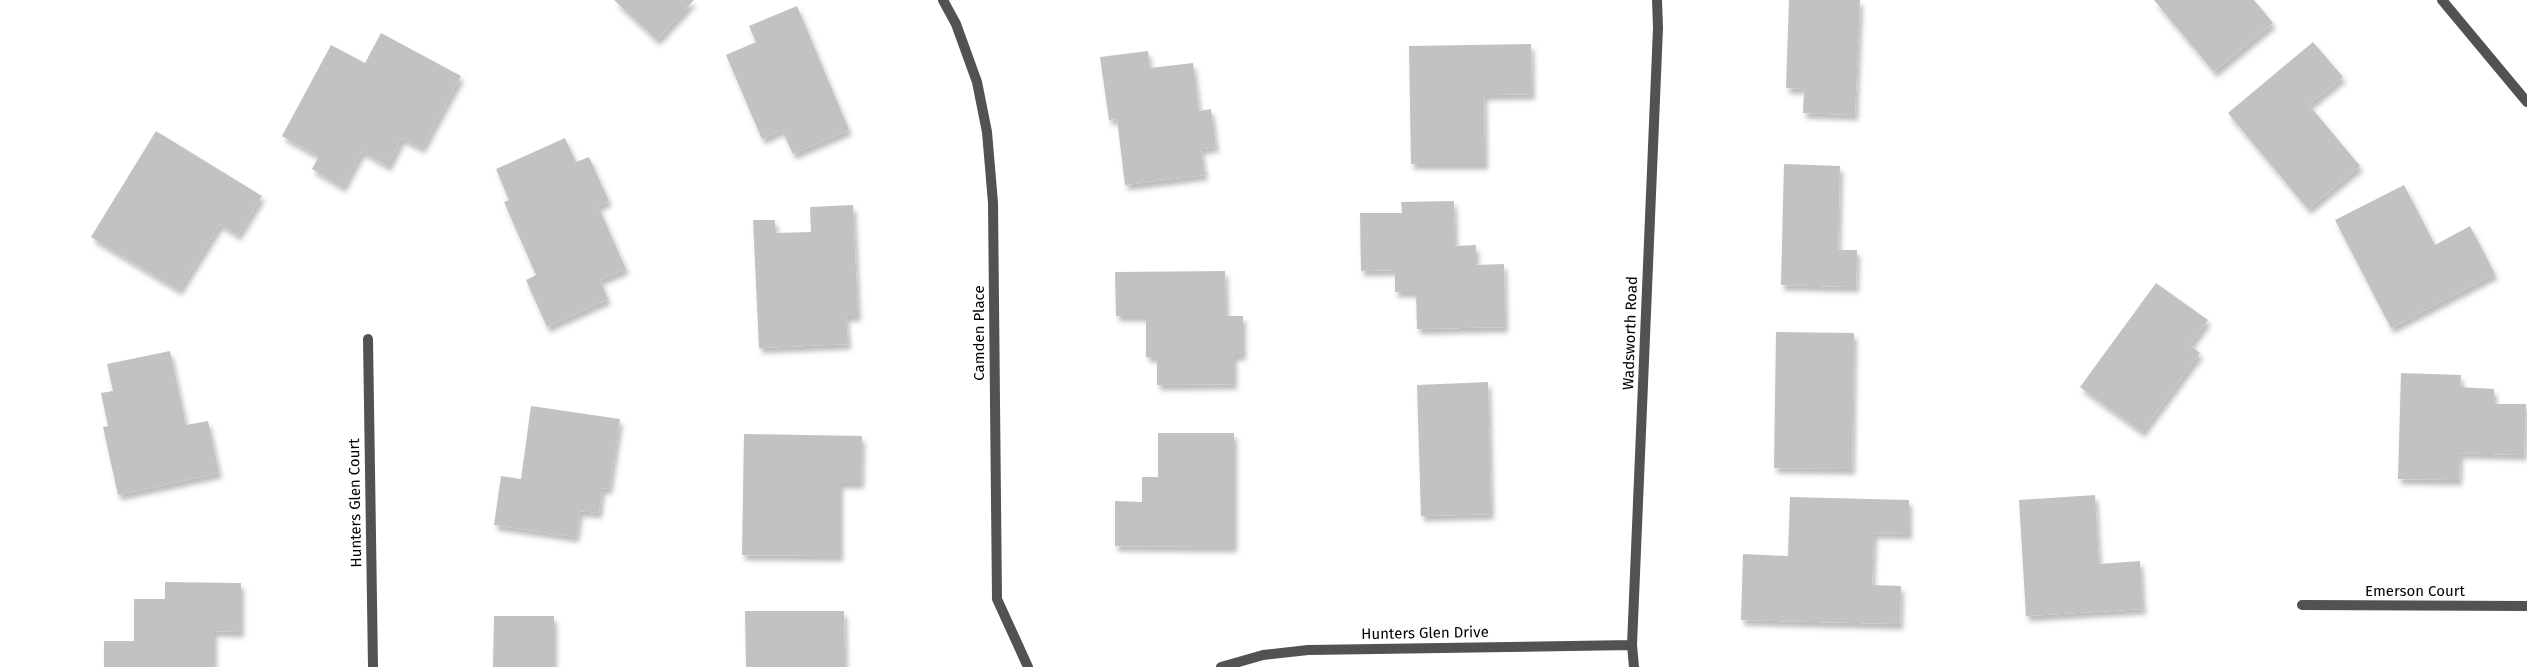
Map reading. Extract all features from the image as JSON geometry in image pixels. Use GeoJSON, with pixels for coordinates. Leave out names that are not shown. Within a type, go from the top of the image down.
{"type":"FeatureCollection","features":[{"type":"Feature","properties":{"kind":"street","name":"Camden Place"},"geometry":{"type":"LineString","coordinates":[[943,0],[956,24],[977,82],[987,132],[994,202],[996,598],[1028,667]]}},
{"type":"Feature","properties":{"kind":"street","name":"Wadsworth Road"},"geometry":{"type":"LineString","coordinates":[[1634,667],[1632,645],[1657,48],[1657,0]]}},
{"type":"Feature","properties":{"kind":"street"},"geometry":{"type":"LineString","coordinates":[[2442,0],[2527,102]]}},
{"type":"Feature","properties":{"kind":"street","name":"Hunters Glen Court"},"geometry":{"type":"LineString","coordinates":[[368,339],[373,667]]}},
{"type":"Feature","properties":{"kind":"street","name":"Emerson Court"},"geometry":{"type":"LineString","coordinates":[[2302,605],[2527,606]]}},
{"type":"Feature","properties":{"kind":"street","name":"Hunters Glen Drive"},"geometry":{"type":"LineString","coordinates":[[1221,667],[1263,655],[1308,650],[1632,645]]}},
{"type":"Feature","properties":{"kind":"building"},"geometry":{"type":"Polygon","coordinates":[[[614,0],[694,0],[657,40],[614,0]]]}},
{"type":"Feature","properties":{"kind":"building"},"geometry":{"type":"Polygon","coordinates":[[[1789,0],[1860,0],[1855,115],[1803,113],[1804,89],[1786,88],[1789,0]]]}},
{"type":"Feature","properties":{"kind":"building"},"geometry":{"type":"Polygon","coordinates":[[[2154,0],[2254,0],[2273,23],[2214,72],[2154,0]]]}},
{"type":"Feature","properties":{"kind":"building"},"geometry":{"type":"Polygon","coordinates":[[[797,6],[849,130],[793,154],[782,130],[762,139],[726,55],[756,42],[749,26],[797,6]]]}},
{"type":"Feature","properties":{"kind":"building"},"geometry":{"type":"Polygon","coordinates":[[[381,33],[461,76],[422,148],[402,138],[388,166],[362,151],[343,187],[312,169],[319,156],[282,136],[331,45],[365,63],[381,33]]]}},
{"type":"Feature","properties":{"kind":"building"},"geometry":{"type":"Polygon","coordinates":[[[2313,42],[2343,77],[2309,105],[2360,166],[2308,209],[2228,113],[2313,42]]]}},
{"type":"Feature","properties":{"kind":"building"},"geometry":{"type":"Polygon","coordinates":[[[1531,44],[1532,94],[1484,95],[1485,164],[1411,164],[1409,46],[1531,44]]]}},
{"type":"Feature","properties":{"kind":"building"},"geometry":{"type":"Polygon","coordinates":[[[1148,51],[1150,68],[1193,63],[1199,111],[1211,109],[1216,147],[1201,149],[1205,175],[1125,185],[1117,119],[1109,120],[1100,57],[1148,51]]]}},
{"type":"Feature","properties":{"kind":"building"},"geometry":{"type":"Polygon","coordinates":[[[156,131],[262,196],[238,235],[220,224],[179,290],[91,237],[156,131]]]}},
{"type":"Feature","properties":{"kind":"building"},"geometry":{"type":"Polygon","coordinates":[[[565,138],[576,162],[589,157],[609,201],[598,206],[626,269],[600,280],[608,299],[547,327],[526,280],[536,275],[504,202],[509,200],[496,169],[565,138]]]}},
{"type":"Feature","properties":{"kind":"building"},"geometry":{"type":"Polygon","coordinates":[[[1784,164],[1840,166],[1838,250],[1857,250],[1856,287],[1781,285],[1784,164]]]}},
{"type":"Feature","properties":{"kind":"building"},"geometry":{"type":"Polygon","coordinates":[[[2404,185],[2435,245],[2470,226],[2495,274],[2391,328],[2335,220],[2404,185]]]}},
{"type":"Feature","properties":{"kind":"building"},"geometry":{"type":"Polygon","coordinates":[[[1454,201],[1455,246],[1476,245],[1476,265],[1504,264],[1505,327],[1417,329],[1416,292],[1395,292],[1395,270],[1361,271],[1360,213],[1402,213],[1401,202],[1454,201]]]}},
{"type":"Feature","properties":{"kind":"building"},"geometry":{"type":"Polygon","coordinates":[[[853,205],[858,316],[846,316],[848,344],[759,348],[753,220],[775,220],[775,233],[811,232],[810,207],[853,205]]]}},
{"type":"Feature","properties":{"kind":"building"},"geometry":{"type":"Polygon","coordinates":[[[1225,271],[1226,316],[1243,316],[1243,355],[1234,355],[1234,384],[1157,385],[1157,357],[1146,357],[1146,316],[1116,316],[1115,272],[1225,271]]]}},
{"type":"Feature","properties":{"kind":"building"},"geometry":{"type":"Polygon","coordinates":[[[2156,283],[2208,320],[2190,345],[2200,353],[2142,432],[2080,387],[2156,283]]]}},
{"type":"Feature","properties":{"kind":"building"},"geometry":{"type":"Polygon","coordinates":[[[1776,332],[1854,333],[1852,469],[1774,468],[1776,332]]]}},
{"type":"Feature","properties":{"kind":"building"},"geometry":{"type":"Polygon","coordinates":[[[170,351],[186,425],[208,421],[219,473],[118,495],[103,427],[108,426],[101,393],[113,391],[107,364],[170,351]]]}},
{"type":"Feature","properties":{"kind":"building"},"geometry":{"type":"Polygon","coordinates":[[[2401,373],[2461,375],[2460,387],[2494,389],[2494,404],[2526,404],[2524,455],[2460,453],[2459,480],[2398,479],[2401,373]]]}},
{"type":"Feature","properties":{"kind":"building"},"geometry":{"type":"Polygon","coordinates":[[[1488,382],[1491,514],[1421,516],[1417,385],[1488,382]]]}},
{"type":"Feature","properties":{"kind":"building"},"geometry":{"type":"Polygon","coordinates":[[[531,406],[620,419],[609,489],[602,488],[599,513],[580,511],[576,537],[494,525],[501,476],[521,479],[531,406]]]}},
{"type":"Feature","properties":{"kind":"building"},"geometry":{"type":"Polygon","coordinates":[[[1158,433],[1234,433],[1234,547],[1115,546],[1115,501],[1142,502],[1142,477],[1158,477],[1158,433]]]}},
{"type":"Feature","properties":{"kind":"building"},"geometry":{"type":"Polygon","coordinates":[[[744,434],[862,436],[861,483],[840,483],[840,556],[742,555],[744,434]]]}},
{"type":"Feature","properties":{"kind":"building"},"geometry":{"type":"Polygon","coordinates":[[[2095,495],[2099,564],[2140,561],[2143,609],[2026,616],[2019,500],[2095,495]]]}},
{"type":"Feature","properties":{"kind":"building"},"geometry":{"type":"Polygon","coordinates":[[[1790,497],[1909,500],[1909,534],[1874,533],[1872,585],[1901,586],[1900,624],[1741,620],[1743,554],[1788,556],[1790,497]]]}},
{"type":"Feature","properties":{"kind":"building"},"geometry":{"type":"Polygon","coordinates":[[[165,582],[241,583],[241,632],[214,631],[214,667],[104,667],[104,641],[134,641],[134,599],[165,599],[165,582]]]}},
{"type":"Feature","properties":{"kind":"building"},"geometry":{"type":"Polygon","coordinates":[[[745,611],[844,611],[845,667],[746,667],[745,611]]]}},
{"type":"Feature","properties":{"kind":"building"},"geometry":{"type":"Polygon","coordinates":[[[494,616],[554,616],[554,667],[493,667],[494,616]]]}}]}
